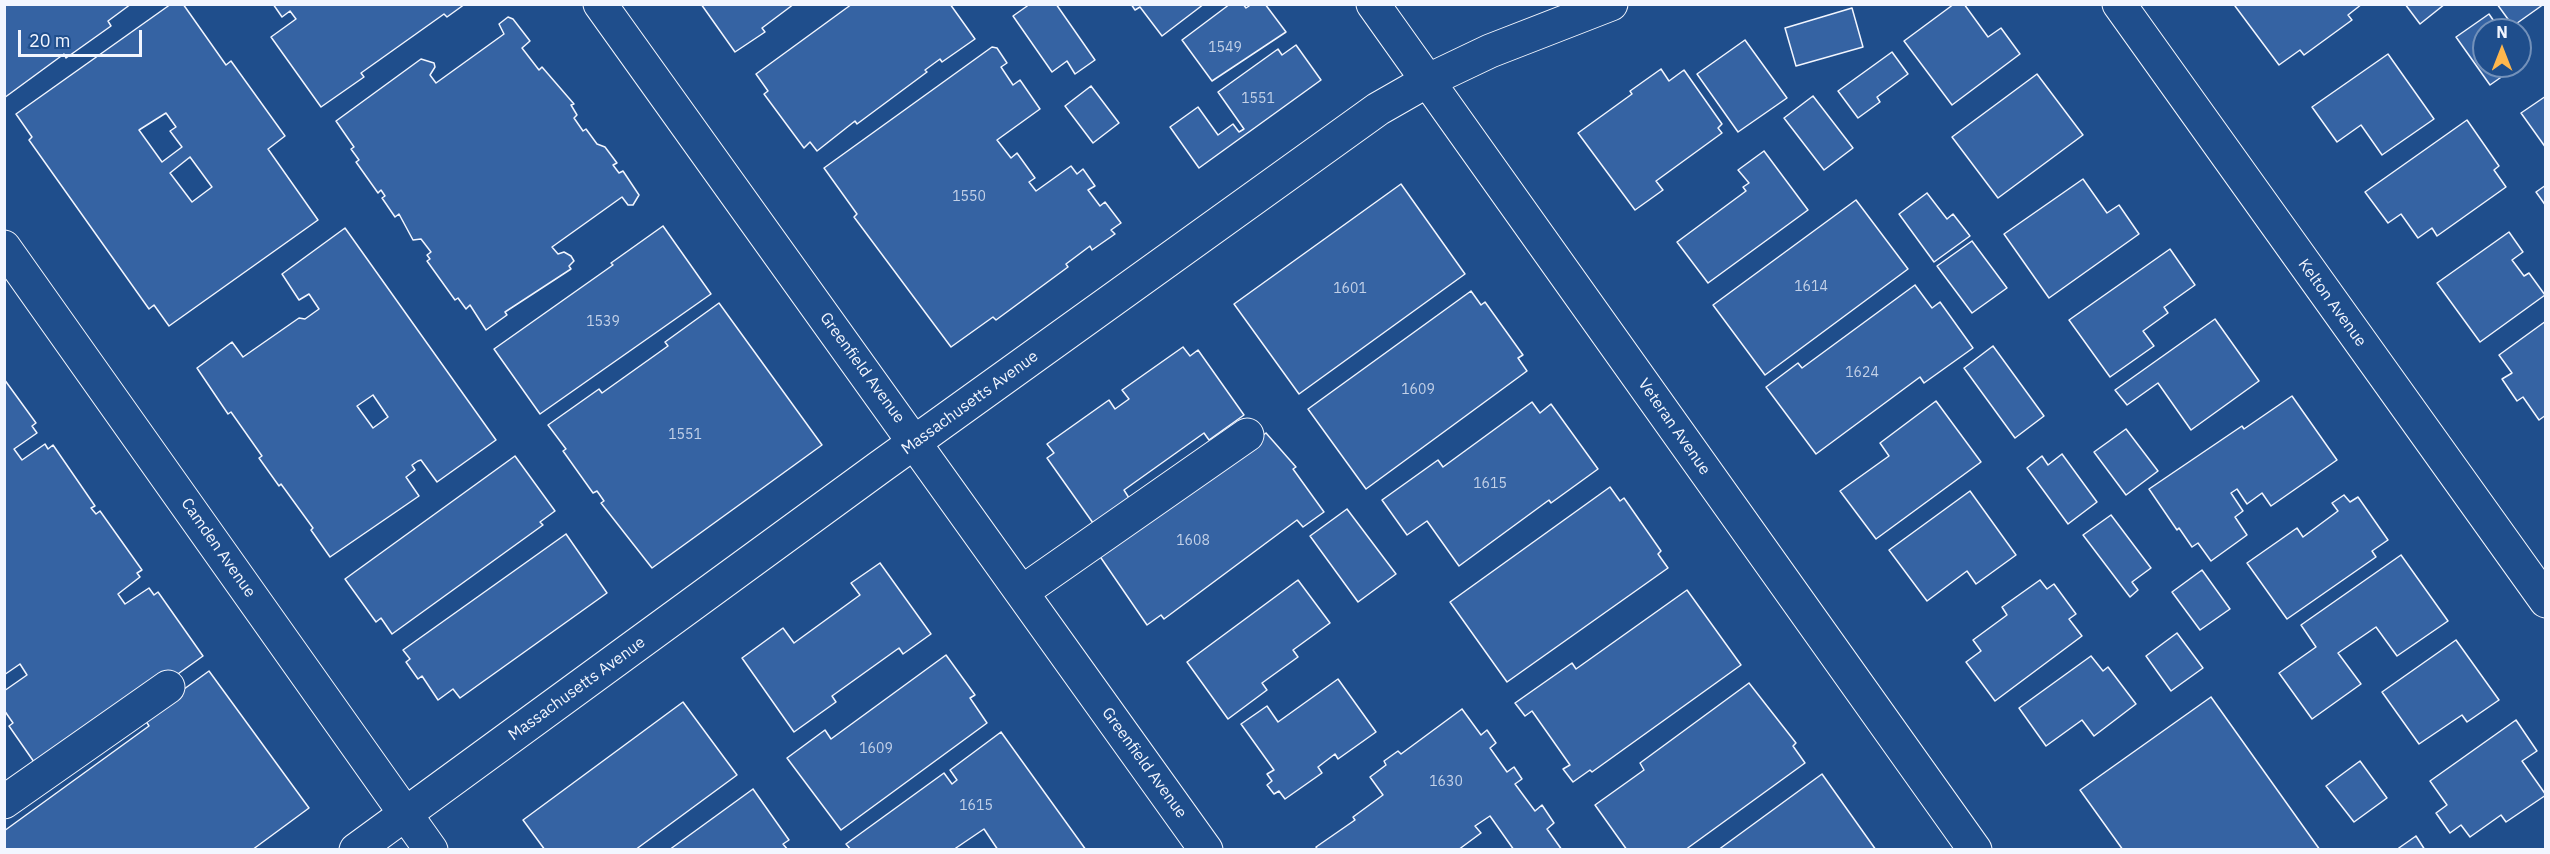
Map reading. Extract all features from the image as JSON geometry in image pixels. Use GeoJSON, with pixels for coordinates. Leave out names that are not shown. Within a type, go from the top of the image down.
{"type":"FeatureCollection","features":[{"type":"Feature","properties":{"kind":"street","name":"Greenfield Avenue"},"geometry":{"type":"LineString","coordinates":[[600,4],[1206,849]]}},
{"type":"Feature","properties":{"kind":"street","name":"Veteran Avenue"},"geometry":{"type":"LineString","coordinates":[[1373,4],[1975,849]]}},
{"type":"Feature","properties":{"kind":"street","name":"Massachusetts Avenue"},"geometry":{"type":"LineString","coordinates":[[357,849],[915,442],[1378,109],[1427,81],[1490,51],[1611,4]]}},
{"type":"Feature","properties":{"kind":"street","name":"Kelton Avenue"},"geometry":{"type":"LineString","coordinates":[[2119,4],[2546,601]]}},
{"type":"Feature","properties":{"kind":"street","name":"Camden Avenue"},"geometry":{"type":"LineString","coordinates":[[4,247],[431,849]]}},
{"type":"Feature","properties":{"kind":"street"},"geometry":{"type":"LineString","coordinates":[[1022,592],[1247,435]]}},
{"type":"Feature","properties":{"kind":"street"},"geometry":{"type":"LineString","coordinates":[[4,802],[168,687]]}},
{"type":"Feature","properties":{"kind":"building"},"geometry":{"type":"Polygon","coordinates":[[[4,4],[131,4],[108,21],[111,26],[66,58],[64,54],[4,98],[4,4]]]}},
{"type":"Feature","properties":{"kind":"building"},"geometry":{"type":"Polygon","coordinates":[[[171,4],[183,4],[226,65],[231,61],[285,136],[268,149],[318,220],[169,326],[154,305],[149,309],[29,140],[32,137],[16,114],[171,4]],[[166,113],[139,130],[162,162],[182,147],[170,131],[176,127],[166,113]],[[190,157],[170,173],[192,202],[212,187],[190,157]]]}},
{"type":"Feature","properties":{"kind":"building"},"geometry":{"type":"Polygon","coordinates":[[[273,4],[465,4],[447,17],[444,14],[361,73],[364,77],[321,107],[271,37],[296,19],[290,11],[282,17],[273,4]]]}},
{"type":"Feature","properties":{"kind":"building"},"geometry":{"type":"Polygon","coordinates":[[[701,4],[794,4],[762,28],[765,32],[735,52],[701,4]]]}},
{"type":"Feature","properties":{"kind":"building"},"geometry":{"type":"Polygon","coordinates":[[[852,4],[950,4],[975,39],[942,62],[940,59],[925,70],[927,72],[857,124],[855,121],[817,151],[810,142],[804,148],[764,94],[768,91],[756,74],[852,4]]]}},
{"type":"Feature","properties":{"kind":"building"},"geometry":{"type":"Polygon","coordinates":[[[1030,4],[1056,4],[1095,60],[1075,74],[1067,61],[1052,72],[1013,16],[1030,4]]]}},
{"type":"Feature","properties":{"kind":"building"},"geometry":{"type":"Polygon","coordinates":[[[1131,4],[1204,4],[1162,36],[1140,7],[1135,10],[1131,4]]]}},
{"type":"Feature","properties":{"kind":"building"},"geometry":{"type":"Polygon","coordinates":[[[1230,4],[1243,4],[1246,8],[1252,4],[1265,4],[1286,32],[1212,81],[1182,40],[1230,4]]]}},
{"type":"Feature","properties":{"kind":"building"},"geometry":{"type":"Polygon","coordinates":[[[1954,4],[1964,4],[1988,37],[2001,28],[2020,54],[1952,105],[1904,41],[1954,4]]]}},
{"type":"Feature","properties":{"kind":"building"},"geometry":{"type":"Polygon","coordinates":[[[2238,4],[2362,4],[2348,15],[2352,20],[2304,55],[2300,50],[2279,65],[2235,6],[2238,4]]]}},
{"type":"Feature","properties":{"kind":"building"},"geometry":{"type":"Polygon","coordinates":[[[2405,4],[2445,4],[2420,24],[2405,4]]]}},
{"type":"Feature","properties":{"kind":"building"},"geometry":{"type":"Polygon","coordinates":[[[2497,4],[2544,4],[2524,18],[2507,18],[2497,4]]]}},
{"type":"Feature","properties":{"kind":"building"},"geometry":{"type":"Polygon","coordinates":[[[1852,8],[1863,47],[1796,66],[1785,28],[1852,8]]]}},
{"type":"Feature","properties":{"kind":"building"},"geometry":{"type":"Polygon","coordinates":[[[508,17],[513,19],[530,41],[522,48],[539,70],[542,67],[574,104],[571,105],[577,115],[574,118],[583,131],[586,129],[597,144],[605,147],[617,163],[613,165],[619,173],[623,171],[639,195],[633,205],[628,205],[622,197],[552,247],[558,254],[564,252],[571,256],[574,261],[569,266],[571,269],[505,312],[507,315],[486,330],[470,305],[466,309],[458,298],[455,300],[427,261],[430,259],[427,255],[431,252],[421,239],[413,240],[399,214],[395,217],[382,198],[385,196],[381,190],[378,193],[356,162],[359,160],[351,149],[354,147],[336,121],[421,59],[434,63],[435,67],[430,75],[436,83],[504,34],[499,24],[508,17]]]}},
{"type":"Feature","properties":{"kind":"building"},"geometry":{"type":"Polygon","coordinates":[[[2472,26],[2472,60],[2456,37],[2472,26]]]}},
{"type":"Feature","properties":{"kind":"building"},"geometry":{"type":"Polygon","coordinates":[[[1745,40],[1787,98],[1738,132],[1697,74],[1745,40]]]}},
{"type":"Feature","properties":{"kind":"building"},"geometry":{"type":"Polygon","coordinates":[[[1296,45],[1321,80],[1199,168],[1170,127],[1198,107],[1218,135],[1233,124],[1239,132],[1244,129],[1218,92],[1278,49],[1282,55],[1296,45]]]}},
{"type":"Feature","properties":{"kind":"building"},"geometry":{"type":"Polygon","coordinates":[[[992,47],[997,48],[1007,63],[1001,67],[1013,85],[1020,80],[1040,109],[997,140],[1011,158],[1017,153],[1035,178],[1029,182],[1036,191],[1071,166],[1077,174],[1083,169],[1095,186],[1088,190],[1100,206],[1105,202],[1121,223],[1111,230],[1115,234],[1092,250],[1090,246],[1066,264],[1068,267],[996,320],[993,317],[951,347],[854,217],[857,214],[824,168],[992,47]]]}},
{"type":"Feature","properties":{"kind":"building"},"geometry":{"type":"Polygon","coordinates":[[[1892,52],[1908,74],[1877,97],[1880,102],[1858,118],[1838,91],[1892,52]]]}},
{"type":"Feature","properties":{"kind":"building"},"geometry":{"type":"Polygon","coordinates":[[[2388,54],[2434,119],[2382,155],[2361,125],[2337,142],[2312,107],[2388,54]]]}},
{"type":"Feature","properties":{"kind":"building"},"geometry":{"type":"Polygon","coordinates":[[[1661,69],[1669,81],[1684,70],[1722,124],[1718,128],[1722,133],[1656,181],[1663,190],[1635,210],[1578,133],[1632,94],[1630,91],[1661,69]]]}},
{"type":"Feature","properties":{"kind":"building"},"geometry":{"type":"Polygon","coordinates":[[[2037,74],[2083,135],[1998,198],[1952,137],[2037,74]]]}},
{"type":"Feature","properties":{"kind":"building"},"geometry":{"type":"Polygon","coordinates":[[[2485,78],[2500,78],[2490,85],[2485,78]]]}},
{"type":"Feature","properties":{"kind":"building"},"geometry":{"type":"Polygon","coordinates":[[[1091,86],[1119,123],[1093,143],[1065,106],[1091,86]]]}},
{"type":"Feature","properties":{"kind":"building"},"geometry":{"type":"Polygon","coordinates":[[[1813,96],[1853,148],[1824,170],[1784,118],[1813,96]]]}},
{"type":"Feature","properties":{"kind":"building"},"geometry":{"type":"Polygon","coordinates":[[[2546,96],[2546,148],[2521,113],[2546,96]]]}},
{"type":"Feature","properties":{"kind":"building"},"geometry":{"type":"Polygon","coordinates":[[[2467,120],[2499,166],[2494,170],[2506,187],[2437,236],[2432,228],[2418,238],[2401,214],[2388,223],[2365,192],[2467,120]]]}},
{"type":"Feature","properties":{"kind":"building"},"geometry":{"type":"Polygon","coordinates":[[[1764,151],[1808,210],[1708,283],[1677,242],[1746,191],[1743,187],[1749,183],[1738,170],[1764,151]]]}},
{"type":"Feature","properties":{"kind":"building"},"geometry":{"type":"Polygon","coordinates":[[[2083,179],[2107,213],[2119,205],[2139,234],[2049,298],[2004,234],[2083,179]]]}},
{"type":"Feature","properties":{"kind":"building"},"geometry":{"type":"Polygon","coordinates":[[[1401,184],[1465,274],[1299,394],[1234,304],[1401,184]]]}},
{"type":"Feature","properties":{"kind":"building"},"geometry":{"type":"Polygon","coordinates":[[[2546,185],[2546,206],[2536,192],[2546,185]]]}},
{"type":"Feature","properties":{"kind":"building"},"geometry":{"type":"Polygon","coordinates":[[[1927,193],[1947,219],[1953,214],[1970,236],[1934,262],[1899,214],[1927,193]]]}},
{"type":"Feature","properties":{"kind":"building"},"geometry":{"type":"Polygon","coordinates":[[[1856,200],[1908,269],[1765,375],[1713,305],[1856,200]]]}},
{"type":"Feature","properties":{"kind":"building"},"geometry":{"type":"Polygon","coordinates":[[[663,226],[711,294],[540,414],[494,349],[613,265],[611,263],[663,226]]]}},
{"type":"Feature","properties":{"kind":"building"},"geometry":{"type":"Polygon","coordinates":[[[345,228],[496,440],[437,482],[421,460],[412,465],[415,470],[406,477],[419,496],[330,557],[311,530],[313,528],[281,484],[279,486],[259,458],[262,456],[231,412],[228,414],[197,368],[232,342],[243,357],[299,318],[305,319],[319,309],[309,294],[299,300],[282,274],[345,228]],[[373,395],[357,406],[373,428],[388,417],[373,395]]]}},
{"type":"Feature","properties":{"kind":"building"},"geometry":{"type":"Polygon","coordinates":[[[2509,232],[2523,252],[2512,260],[2524,276],[2529,273],[2545,295],[2480,342],[2437,283],[2509,232]]]}},
{"type":"Feature","properties":{"kind":"building"},"geometry":{"type":"Polygon","coordinates":[[[1972,241],[2007,288],[1972,313],[1937,266],[1972,241]]]}},
{"type":"Feature","properties":{"kind":"building"},"geometry":{"type":"Polygon","coordinates":[[[2170,249],[2195,285],[2164,307],[2168,313],[2143,331],[2154,346],[2110,377],[2069,320],[2170,249]]]}},
{"type":"Feature","properties":{"kind":"building"},"geometry":{"type":"Polygon","coordinates":[[[1915,285],[1932,308],[1940,302],[1973,348],[1924,383],[1920,377],[1816,454],[1766,387],[1798,363],[1802,368],[1915,285]]]}},
{"type":"Feature","properties":{"kind":"building"},"geometry":{"type":"Polygon","coordinates":[[[1471,291],[1481,305],[1485,302],[1523,355],[1518,358],[1527,371],[1366,489],[1308,409],[1471,291]]]}},
{"type":"Feature","properties":{"kind":"building"},"geometry":{"type":"Polygon","coordinates":[[[719,303],[822,445],[652,568],[601,503],[604,501],[597,491],[593,493],[563,451],[566,449],[548,425],[599,389],[602,393],[668,346],[665,342],[719,303]]]}},
{"type":"Feature","properties":{"kind":"building"},"geometry":{"type":"Polygon","coordinates":[[[2215,319],[2259,381],[2191,430],[2158,383],[2127,405],[2115,390],[2215,319]]]}},
{"type":"Feature","properties":{"kind":"building"},"geometry":{"type":"Polygon","coordinates":[[[2546,321],[2546,415],[2539,420],[2523,397],[2517,401],[2502,379],[2512,373],[2499,355],[2546,321]]]}},
{"type":"Feature","properties":{"kind":"building"},"geometry":{"type":"Polygon","coordinates":[[[1993,346],[2044,416],[2015,438],[1964,368],[1993,346]]]}},
{"type":"Feature","properties":{"kind":"building"},"geometry":{"type":"Polygon","coordinates":[[[1183,347],[1190,356],[1198,350],[1244,415],[1209,440],[1204,433],[1124,490],[1129,498],[1093,523],[1047,458],[1054,453],[1047,444],[1109,400],[1115,409],[1129,399],[1122,390],[1183,347]]]}},
{"type":"Feature","properties":{"kind":"building"},"geometry":{"type":"Polygon","coordinates":[[[4,379],[36,423],[32,426],[37,433],[14,449],[22,460],[45,444],[48,449],[53,445],[95,506],[91,508],[96,514],[100,511],[142,570],[137,573],[140,577],[118,594],[125,604],[149,588],[154,595],[158,592],[203,656],[41,772],[9,726],[13,723],[4,710],[4,691],[27,675],[20,664],[4,675],[4,379]]]}},
{"type":"Feature","properties":{"kind":"building"},"geometry":{"type":"Polygon","coordinates":[[[2292,396],[2337,460],[2271,506],[2262,493],[2247,504],[2237,489],[2231,493],[2243,511],[2235,517],[2247,535],[2211,561],[2198,543],[2192,547],[2179,528],[2177,530],[2149,489],[2242,426],[2244,429],[2292,396]]]}},
{"type":"Feature","properties":{"kind":"building"},"geometry":{"type":"Polygon","coordinates":[[[1936,401],[1981,462],[1876,539],[1840,491],[1889,456],[1880,443],[1936,401]]]}},
{"type":"Feature","properties":{"kind":"building"},"geometry":{"type":"Polygon","coordinates":[[[1532,402],[1540,413],[1551,404],[1598,469],[1551,503],[1549,500],[1459,566],[1427,521],[1407,535],[1382,500],[1438,460],[1443,467],[1532,402]]]}},
{"type":"Feature","properties":{"kind":"building"},"geometry":{"type":"Polygon","coordinates":[[[2126,429],[2158,471],[2126,495],[2094,452],[2126,429]]]}},
{"type":"Feature","properties":{"kind":"building"},"geometry":{"type":"Polygon","coordinates":[[[1266,433],[1296,467],[1293,469],[1324,512],[1303,527],[1297,520],[1164,619],[1161,615],[1147,625],[1099,555],[1266,433]]]}},
{"type":"Feature","properties":{"kind":"building"},"geometry":{"type":"Polygon","coordinates":[[[2062,454],[2097,502],[2068,524],[2027,468],[2042,456],[2048,465],[2062,454]]]}},
{"type":"Feature","properties":{"kind":"building"},"geometry":{"type":"Polygon","coordinates":[[[515,456],[555,511],[540,522],[543,525],[392,634],[381,618],[376,622],[345,579],[515,456]]]}},
{"type":"Feature","properties":{"kind":"building"},"geometry":{"type":"Polygon","coordinates":[[[1610,487],[1620,501],[1624,498],[1661,551],[1658,554],[1668,568],[1507,682],[1450,602],[1610,487]]]}},
{"type":"Feature","properties":{"kind":"building"},"geometry":{"type":"Polygon","coordinates":[[[1970,491],[2016,555],[1976,584],[1967,571],[1927,601],[1889,550],[1970,491]]]}},
{"type":"Feature","properties":{"kind":"building"},"geometry":{"type":"Polygon","coordinates":[[[2344,495],[2350,502],[2358,497],[2388,540],[2372,551],[2376,557],[2287,619],[2247,563],[2297,528],[2303,537],[2338,511],[2332,503],[2344,495]]]}},
{"type":"Feature","properties":{"kind":"building"},"geometry":{"type":"Polygon","coordinates":[[[1347,509],[1396,574],[1358,602],[1310,536],[1347,509]]]}},
{"type":"Feature","properties":{"kind":"building"},"geometry":{"type":"Polygon","coordinates":[[[2111,515],[2151,568],[2132,582],[2138,590],[2130,597],[2083,535],[2111,515]]]}},
{"type":"Feature","properties":{"kind":"building"},"geometry":{"type":"Polygon","coordinates":[[[566,534],[607,593],[460,698],[453,689],[438,700],[422,676],[418,679],[406,662],[410,659],[403,650],[566,534]]]}},
{"type":"Feature","properties":{"kind":"building"},"geometry":{"type":"Polygon","coordinates":[[[2401,555],[2448,621],[2397,656],[2376,627],[2338,653],[2361,684],[2312,719],[2279,673],[2316,647],[2301,625],[2401,555]]]}},
{"type":"Feature","properties":{"kind":"building"},"geometry":{"type":"Polygon","coordinates":[[[880,563],[931,634],[903,654],[899,648],[832,696],[836,702],[794,732],[742,658],[783,628],[794,643],[860,595],[851,583],[880,563]]]}},
{"type":"Feature","properties":{"kind":"building"},"geometry":{"type":"Polygon","coordinates":[[[2202,570],[2230,609],[2200,630],[2172,592],[2202,570]]]}},
{"type":"Feature","properties":{"kind":"building"},"geometry":{"type":"Polygon","coordinates":[[[1298,580],[1330,623],[1293,650],[1298,657],[1262,683],[1267,690],[1228,719],[1187,662],[1298,580]]]}},
{"type":"Feature","properties":{"kind":"building"},"geometry":{"type":"Polygon","coordinates":[[[2040,580],[2047,589],[2054,584],[2076,614],[2069,619],[2082,636],[1995,701],[1966,662],[1981,651],[1973,640],[2007,615],[2002,607],[2040,580]]]}},
{"type":"Feature","properties":{"kind":"building"},"geometry":{"type":"Polygon","coordinates":[[[1687,590],[1741,665],[1592,772],[1590,770],[1573,782],[1563,769],[1570,765],[1532,711],[1525,716],[1515,703],[1572,663],[1576,669],[1687,590]]]}},
{"type":"Feature","properties":{"kind":"building"},"geometry":{"type":"Polygon","coordinates":[[[2177,633],[2203,668],[2171,691],[2146,656],[2177,633]]]}},
{"type":"Feature","properties":{"kind":"building"},"geometry":{"type":"Polygon","coordinates":[[[2456,640],[2499,700],[2467,722],[2462,715],[2419,744],[2382,692],[2456,640]]]}},
{"type":"Feature","properties":{"kind":"building"},"geometry":{"type":"Polygon","coordinates":[[[946,655],[975,695],[970,698],[987,723],[841,830],[787,758],[825,730],[831,739],[946,655]]]}},
{"type":"Feature","properties":{"kind":"building"},"geometry":{"type":"Polygon","coordinates":[[[2091,656],[2103,671],[2108,667],[2136,704],[2094,736],[2082,720],[2046,746],[2019,708],[2091,656]]]}},
{"type":"Feature","properties":{"kind":"building"},"geometry":{"type":"Polygon","coordinates":[[[209,671],[309,808],[252,850],[4,850],[4,831],[149,726],[144,718],[209,671]]]}},
{"type":"Feature","properties":{"kind":"building"},"geometry":{"type":"Polygon","coordinates":[[[1338,679],[1376,732],[1338,759],[1335,754],[1318,767],[1322,773],[1285,799],[1279,791],[1274,794],[1267,785],[1272,781],[1267,774],[1274,770],[1241,724],[1267,706],[1278,722],[1338,679]]]}},
{"type":"Feature","properties":{"kind":"building"},"geometry":{"type":"Polygon","coordinates":[[[1749,683],[1796,743],[1793,746],[1805,763],[1685,850],[1627,850],[1595,805],[1644,770],[1640,763],[1749,683]]]}},
{"type":"Feature","properties":{"kind":"building"},"geometry":{"type":"Polygon","coordinates":[[[2211,697],[2320,850],[2123,850],[2080,790],[2211,697]]]}},
{"type":"Feature","properties":{"kind":"building"},"geometry":{"type":"Polygon","coordinates":[[[683,702],[737,775],[635,850],[545,850],[523,820],[683,702]]]}},
{"type":"Feature","properties":{"kind":"building"},"geometry":{"type":"Polygon","coordinates":[[[1462,709],[1481,735],[1487,730],[1496,743],[1490,748],[1507,772],[1514,767],[1522,779],[1515,784],[1535,811],[1542,805],[1554,823],[1547,829],[1562,850],[1514,850],[1490,816],[1475,826],[1481,833],[1458,850],[1318,850],[1316,847],[1355,820],[1353,817],[1383,795],[1370,777],[1386,765],[1384,761],[1398,751],[1401,754],[1462,709]]]}},
{"type":"Feature","properties":{"kind":"building"},"geometry":{"type":"Polygon","coordinates":[[[2516,720],[2537,751],[2522,761],[2546,795],[2506,822],[2501,815],[2470,837],[2461,825],[2450,833],[2436,813],[2447,805],[2430,781],[2516,720]]]}},
{"type":"Feature","properties":{"kind":"building"},"geometry":{"type":"Polygon","coordinates":[[[1001,732],[1086,850],[998,850],[984,829],[953,850],[851,850],[846,844],[944,773],[952,784],[957,780],[950,770],[1001,732]]]}},
{"type":"Feature","properties":{"kind":"building"},"geometry":{"type":"Polygon","coordinates":[[[2360,761],[2387,798],[2354,822],[2326,786],[2360,761]]]}},
{"type":"Feature","properties":{"kind":"building"},"geometry":{"type":"Polygon","coordinates":[[[1822,774],[1876,850],[1718,850],[1822,774]]]}},
{"type":"Feature","properties":{"kind":"building"},"geometry":{"type":"Polygon","coordinates":[[[753,789],[789,840],[783,844],[788,850],[669,850],[753,789]]]}},
{"type":"Feature","properties":{"kind":"building"},"geometry":{"type":"Polygon","coordinates":[[[2416,836],[2425,850],[2396,850],[2416,836]]]}}]}
